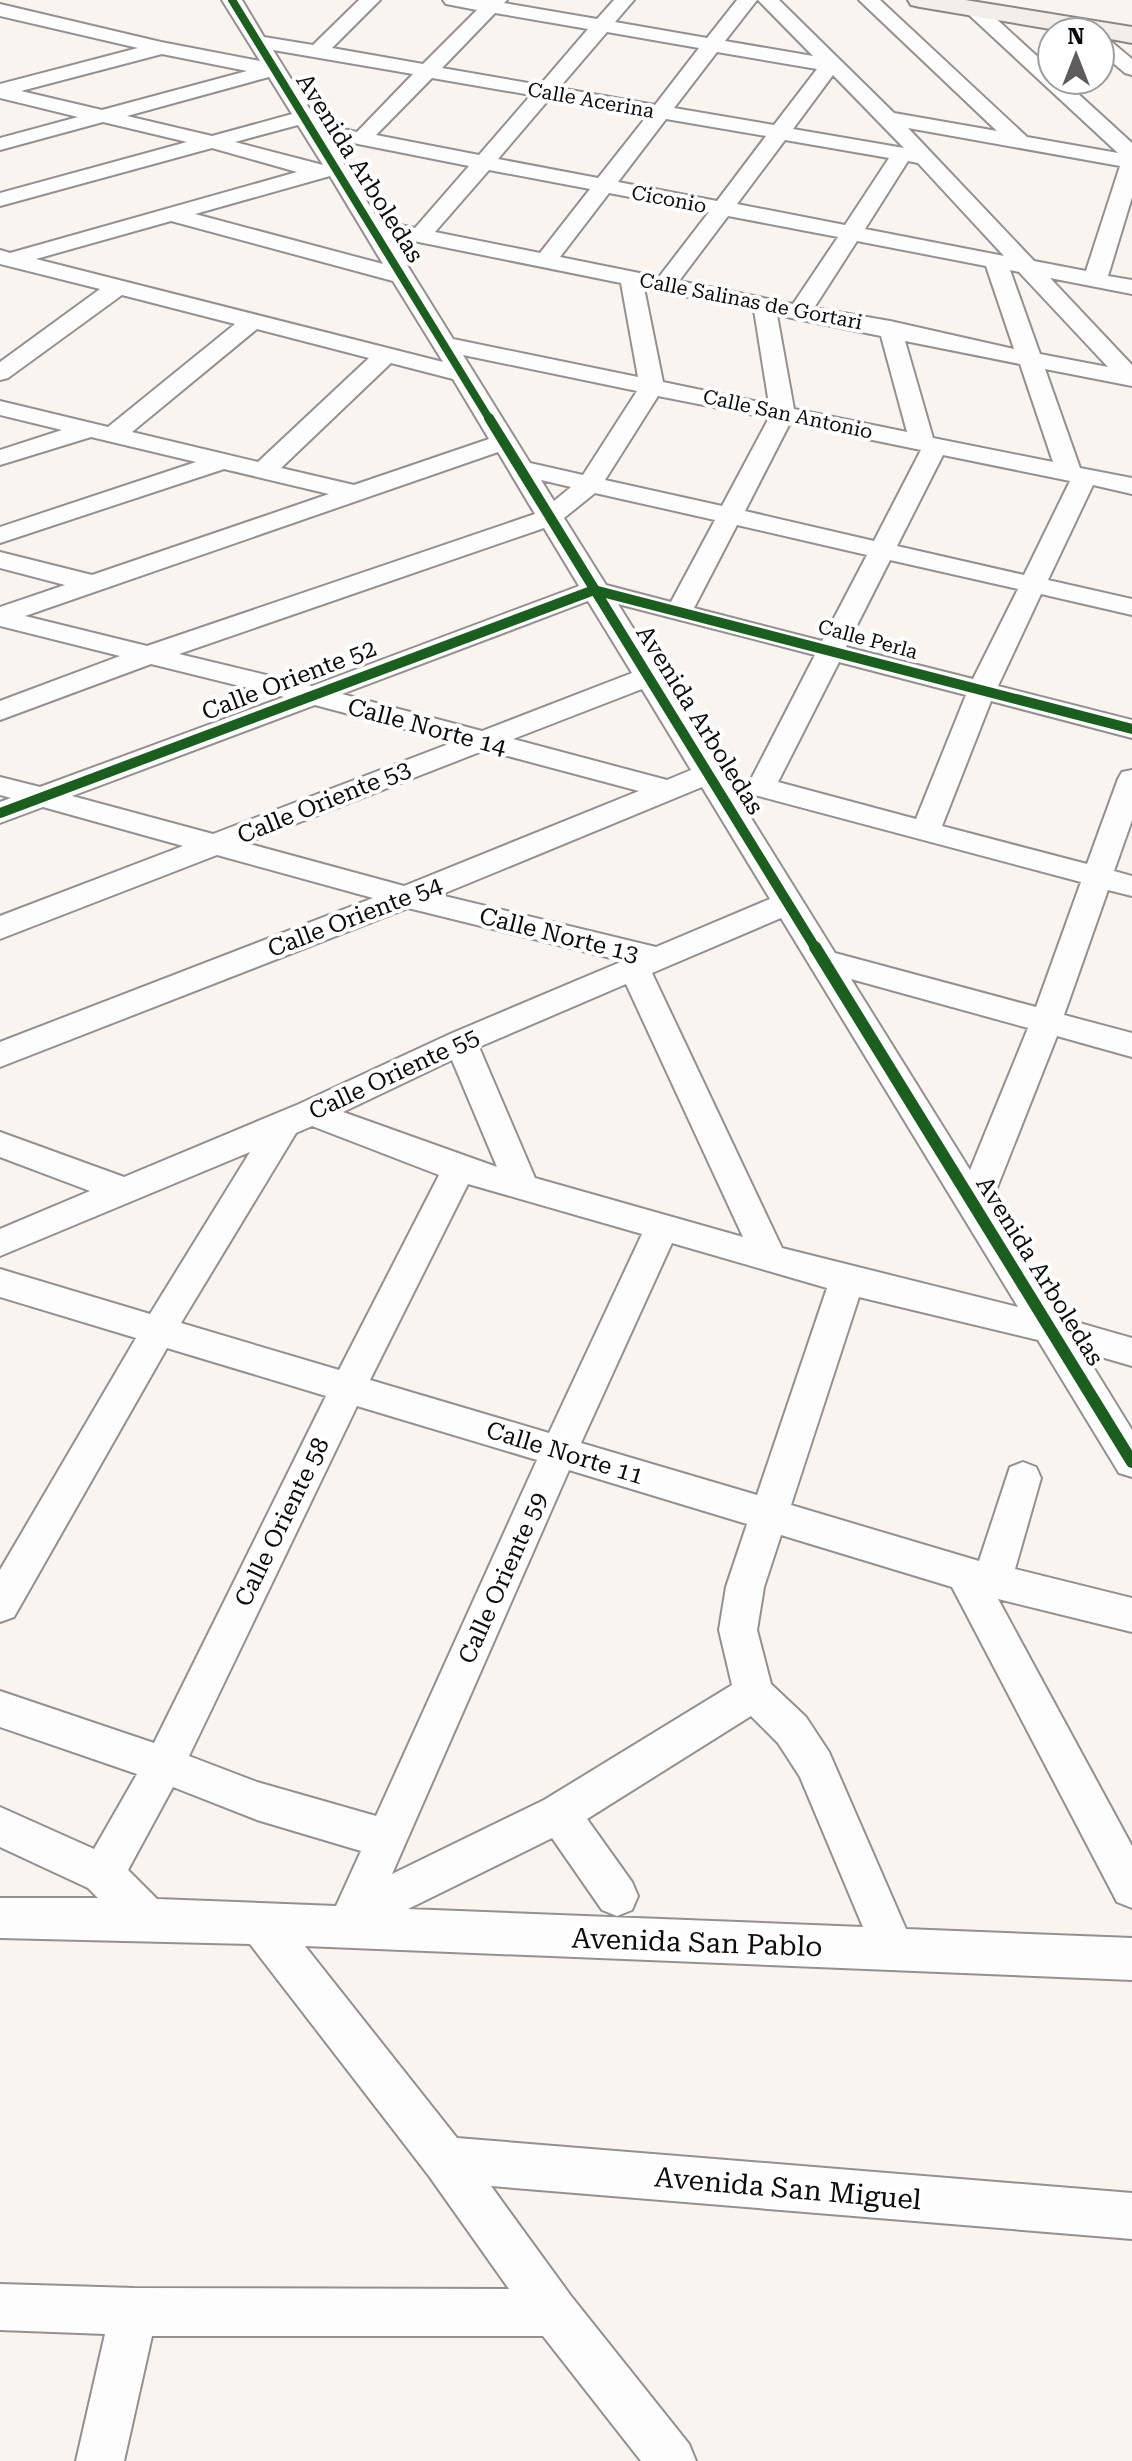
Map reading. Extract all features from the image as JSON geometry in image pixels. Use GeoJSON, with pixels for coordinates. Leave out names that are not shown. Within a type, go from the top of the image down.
{"type":"FeatureCollection","features":[{"type":"Feature","properties":{"kind":"main road"},"geometry":{"type":"LineString","coordinates":[[920,0],[1036,22]]}},
{"type":"Feature","properties":{"kind":"main road"},"geometry":{"type":"LineString","coordinates":[[1015,0],[1132,18]]}},
{"type":"Feature","properties":{"kind":"street"},"geometry":{"type":"LineString","coordinates":[[318,51],[370,0]]}},
{"type":"Feature","properties":{"kind":"street"},"geometry":{"type":"LineString","coordinates":[[453,0],[494,3],[602,26],[830,65]]}},
{"type":"Feature","properties":{"kind":"street"},"geometry":{"type":"LineString","coordinates":[[420,236],[624,0]]}},
{"type":"Feature","properties":{"kind":"street"},"geometry":{"type":"LineString","coordinates":[[546,260],[747,0]]}},
{"type":"Feature","properties":{"kind":"street"},"geometry":{"type":"LineString","coordinates":[[768,0],[830,65],[887,118],[1132,379]]}},
{"type":"Feature","properties":{"kind":"street"},"geometry":{"type":"LineString","coordinates":[[869,0],[1019,141]]}},
{"type":"Feature","properties":{"kind":"street","name":"Avenida Arboledas"},"geometry":{"type":"LineString","coordinates":[[238,3],[256,41],[307,123],[328,170],[370,226],[1132,1462]]}},
{"type":"Feature","properties":{"kind":"street"},"geometry":{"type":"LineString","coordinates":[[361,139],[494,3]]}},
{"type":"Feature","properties":{"kind":"street"},"geometry":{"type":"LineString","coordinates":[[974,9],[1128,151],[1132,162],[1095,280]]}},
{"type":"Feature","properties":{"kind":"street"},"geometry":{"type":"LineString","coordinates":[[0,10],[161,48],[273,70]]}},
{"type":"Feature","properties":{"kind":"street","name":"Calle Acerina"},"geometry":{"type":"LineString","coordinates":[[256,41],[925,158]]}},
{"type":"Feature","properties":{"kind":"street"},"geometry":{"type":"LineString","coordinates":[[0,91],[161,48]]}},
{"type":"Feature","properties":{"kind":"street"},"geometry":{"type":"LineString","coordinates":[[1116,55],[1132,69]]}},
{"type":"Feature","properties":{"kind":"street"},"geometry":{"type":"LineString","coordinates":[[666,284],[830,65]]}},
{"type":"Feature","properties":{"kind":"street"},"geometry":{"type":"LineString","coordinates":[[0,144],[273,70]]}},
{"type":"Feature","properties":{"kind":"street"},"geometry":{"type":"LineString","coordinates":[[0,91],[328,170]]}},
{"type":"Feature","properties":{"kind":"street"},"geometry":{"type":"LineString","coordinates":[[887,118],[1132,162]]}},
{"type":"Feature","properties":{"kind":"street"},"geometry":{"type":"LineString","coordinates":[[0,200],[212,142],[307,123]]}},
{"type":"Feature","properties":{"kind":"street","name":"Ciconio"},"geometry":{"type":"LineString","coordinates":[[307,123],[361,139],[1132,287]]}},
{"type":"Feature","properties":{"kind":"street"},"geometry":{"type":"LineString","coordinates":[[801,310],[902,155]]}},
{"type":"Feature","properties":{"kind":"street"},"geometry":{"type":"LineString","coordinates":[[3,260],[328,170]]}},
{"type":"Feature","properties":{"kind":"street"},"geometry":{"type":"LineString","coordinates":[[172,214],[401,276]]}},
{"type":"Feature","properties":{"kind":"street","name":"Calle Salinas de Gortari"},"geometry":{"type":"LineString","coordinates":[[370,226],[801,310],[1132,379]]}},
{"type":"Feature","properties":{"kind":"street"},"geometry":{"type":"LineString","coordinates":[[3,260],[461,374]]}},
{"type":"Feature","properties":{"kind":"street"},"geometry":{"type":"LineString","coordinates":[[925,832],[982,690],[1032,585],[1077,474],[1029,358],[996,262]]}},
{"type":"Feature","properties":{"kind":"street"},"geometry":{"type":"LineString","coordinates":[[0,711],[148,655],[550,517],[589,485],[652,387],[631,277]]}},
{"type":"Feature","properties":{"kind":"street"},"geometry":{"type":"LineString","coordinates":[[0,373],[118,287]]}},
{"type":"Feature","properties":{"kind":"street"},"geometry":{"type":"LineString","coordinates":[[679,612],[783,414],[764,303]]}},
{"type":"Feature","properties":{"kind":"street"},"geometry":{"type":"LineString","coordinates":[[0,458],[102,432],[253,321]]}},
{"type":"Feature","properties":{"kind":"street"},"geometry":{"type":"LineString","coordinates":[[890,328],[929,443],[883,549],[761,787],[1132,886]]}},
{"type":"Feature","properties":{"kind":"street","name":"Calle San Antonio"},"geometry":{"type":"LineString","coordinates":[[443,344],[1132,486]]}},
{"type":"Feature","properties":{"kind":"street"},"geometry":{"type":"LineString","coordinates":[[263,471],[386,355]]}},
{"type":"Feature","properties":{"kind":"street"},"geometry":{"type":"LineString","coordinates":[[0,408],[352,492]]}},
{"type":"Feature","properties":{"kind":"street"},"geometry":{"type":"LineString","coordinates":[[0,617],[503,442]]}},
{"type":"Feature","properties":{"kind":"street"},"geometry":{"type":"LineString","coordinates":[[0,535],[221,462]]}},
{"type":"Feature","properties":{"kind":"street"},"geometry":{"type":"LineString","coordinates":[[520,468],[1132,607]]}},
{"type":"Feature","properties":{"kind":"street"},"geometry":{"type":"LineString","coordinates":[[0,560],[94,584]]}},
{"type":"Feature","properties":{"kind":"street","name":"Calle Perla"},"geometry":{"type":"LineString","coordinates":[[594,590],[1132,729]]}},
{"type":"Feature","properties":{"kind":"street","name":"Calle Oriente 52"},"geometry":{"type":"LineString","coordinates":[[0,813],[594,590]]}},
{"type":"Feature","properties":{"kind":"street","name":"Calle Norte 14"},"geometry":{"type":"LineString","coordinates":[[0,617],[312,695],[669,790]]}},
{"type":"Feature","properties":{"kind":"street","name":"Calle Oriente 53"},"geometry":{"type":"LineString","coordinates":[[0,928],[648,677]]}},
{"type":"Feature","properties":{"kind":"street"},"geometry":{"type":"LineString","coordinates":[[973,1205],[1047,1020],[1132,779]]}},
{"type":"Feature","properties":{"kind":"street","name":"Calle Norte 13"},"geometry":{"type":"LineString","coordinates":[[0,786],[645,963],[770,1258]]}},
{"type":"Feature","properties":{"kind":"street","name":"Calle Oriente 54"},"geometry":{"type":"LineString","coordinates":[[0,1055],[406,897],[669,790],[715,786],[761,787]]}},
{"type":"Feature","properties":{"kind":"street","name":"Calle Oriente 55"},"geometry":{"type":"LineString","coordinates":[[1,1242],[298,1118],[461,1042],[787,904]]}},
{"type":"Feature","properties":{"kind":"street"},"geometry":{"type":"LineString","coordinates":[[822,960],[1132,1045]]}},
{"type":"Feature","properties":{"kind":"street"},"geometry":{"type":"LineString","coordinates":[[461,1042],[522,1187]]}},
{"type":"Feature","properties":{"kind":"street"},"geometry":{"type":"LineString","coordinates":[[0,1605],[158,1331],[298,1118],[459,1169],[847,1280],[1052,1329],[1132,1352]]}},
{"type":"Feature","properties":{"kind":"street"},"geometry":{"type":"LineString","coordinates":[[0,1144],[123,1190]]}},
{"type":"Feature","properties":{"kind":"street","name":"Calle Oriente 58"},"geometry":{"type":"LineString","coordinates":[[103,1874],[164,1765],[459,1169]]}},
{"type":"Feature","properties":{"kind":"street","name":"Calle Oriente 59"},"geometry":{"type":"LineString","coordinates":[[351,1922],[559,1451],[662,1228]]}},
{"type":"Feature","properties":{"kind":"street"},"geometry":{"type":"LineString","coordinates":[[847,1280],[745,1587],[738,1630],[754,1693],[792,1730],[815,1765],[894,1950]]}},
{"type":"Feature","properties":{"kind":"street","name":"Calle Norte 11"},"geometry":{"type":"LineString","coordinates":[[0,1283],[979,1576],[1132,1615]]}},
{"type":"Feature","properties":{"kind":"street"},"geometry":{"type":"LineString","coordinates":[[1023,1478],[979,1576],[1132,1888]]}},
{"type":"Feature","properties":{"kind":"street"},"geometry":{"type":"LineString","coordinates":[[351,1922],[559,1814],[754,1693]]}},
{"type":"Feature","properties":{"kind":"street"},"geometry":{"type":"LineString","coordinates":[[0,1709],[164,1765],[257,1801],[387,1839]]}},
{"type":"Feature","properties":{"kind":"street"},"geometry":{"type":"LineString","coordinates":[[559,1814],[617,1896]]}},
{"type":"Feature","properties":{"kind":"street"},"geometry":{"type":"LineString","coordinates":[[0,1826],[103,1874],[148,1919]]}},
{"type":"Feature","properties":{"kind":"street","name":"Avenida San Pablo"},"geometry":{"type":"LineString","coordinates":[[0,1918],[148,1919],[262,1925],[351,1922],[1132,1959]]}},
{"type":"Feature","properties":{"kind":"street"},"geometry":{"type":"LineString","coordinates":[[262,1925],[445,2160],[554,2313],[672,2461]]}},
{"type":"Feature","properties":{"kind":"street","name":"Avenida San Miguel"},"geometry":{"type":"LineString","coordinates":[[445,2160],[1132,2216]]}},
{"type":"Feature","properties":{"kind":"street"},"geometry":{"type":"LineString","coordinates":[[0,2307],[134,2312],[554,2313]]}},
{"type":"Feature","properties":{"kind":"street"},"geometry":{"type":"LineString","coordinates":[[100,2461],[134,2312]]}},
{"type":"Feature","properties":{"kind":"cycle path"},"geometry":{"type":"LineString","coordinates":[[232,0],[1132,1462]]}},
{"type":"Feature","properties":{"kind":"cycle path"},"geometry":{"type":"LineString","coordinates":[[0,813],[594,590],[1132,729]]}}]}
